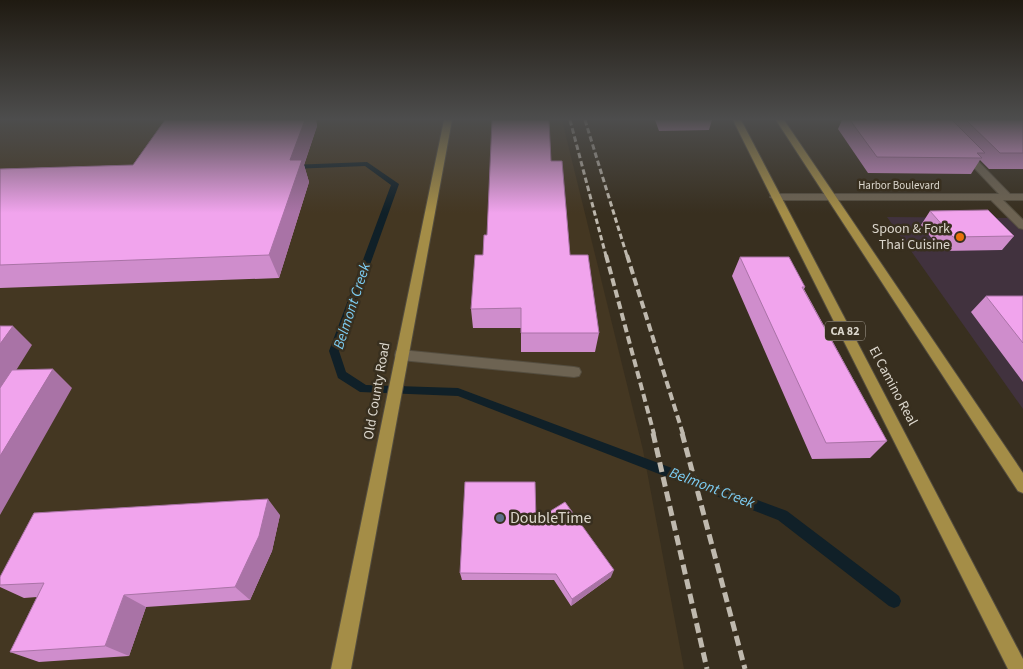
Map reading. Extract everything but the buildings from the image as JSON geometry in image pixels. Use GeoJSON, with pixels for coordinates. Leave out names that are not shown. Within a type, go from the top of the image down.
{"type":"FeatureCollection","features":[{"type":"Feature","properties":{"kind":"main road","name":"Old County Road"},"geometry":{"type":"LineString","coordinates":[[341,669],[442,151]]}},
{"type":"Feature","properties":{"kind":"main road","name":"El Camino Real"},"geometry":{"type":"LineString","coordinates":[[752,151],[1018,669]]}},
{"type":"Feature","properties":{"kind":"main road"},"geometry":{"type":"LineString","coordinates":[[800,151],[1023,486]]}},
{"type":"Feature","properties":{"kind":"street"},"geometry":{"type":"LineString","coordinates":[[964,151],[1008,198]]}},
{"type":"Feature","properties":{"kind":"street","name":"Harbor Boulevard"},"geometry":{"type":"LineString","coordinates":[[775,197],[1023,197]]}},
{"type":"Feature","properties":{"kind":"street"},"geometry":{"type":"LineString","coordinates":[[995,198],[1023,226]]}},
{"type":"Feature","properties":{"kind":"street"},"geometry":{"type":"LineString","coordinates":[[401,355],[574,372]]}},
{"type":"Feature","properties":{"kind":"shaded area"},"geometry":{"type":"Polygon","coordinates":[[[0,151],[570,151],[643,450],[684,669],[0,669],[0,151]]]}},
{"type":"Feature","properties":{"kind":"shaded area"},"geometry":{"type":"Polygon","coordinates":[[[887,217],[1023,218],[1023,409],[887,217]]]}},
{"type":"Feature","properties":{"kind":"waterway","name":"Belmont Creek"},"geometry":{"type":"LineString","coordinates":[[291,167],[367,164],[395,184],[334,351],[342,375],[364,389],[458,392],[782,515],[894,601]]}},
{"type":"Feature","properties":{"kind":"railway"},"geometry":{"type":"LineString","coordinates":[[578,151],[606,256]]}},
{"type":"Feature","properties":{"kind":"railway"},"geometry":{"type":"LineString","coordinates":[[595,151],[627,256]]}},
{"type":"Feature","properties":{"kind":"railway"},"geometry":{"type":"LineString","coordinates":[[606,255],[654,434]]}},
{"type":"Feature","properties":{"kind":"railway"},"geometry":{"type":"LineString","coordinates":[[627,255],[683,434]]}},
{"type":"Feature","properties":{"kind":"railway"},"geometry":{"type":"LineString","coordinates":[[653,433],[707,669]]}},
{"type":"Feature","properties":{"kind":"railway"},"geometry":{"type":"LineString","coordinates":[[682,433],[745,669]]}},
{"type":"Feature","properties":{"kind":"place","name":"Spoon & Fork Thai Cuisine"},"geometry":{"type":"Point","coordinates":[960,237]}},
{"type":"Feature","properties":{"kind":"place","name":"DoubleTime"},"geometry":{"type":"Point","coordinates":[500,518]}}]}
